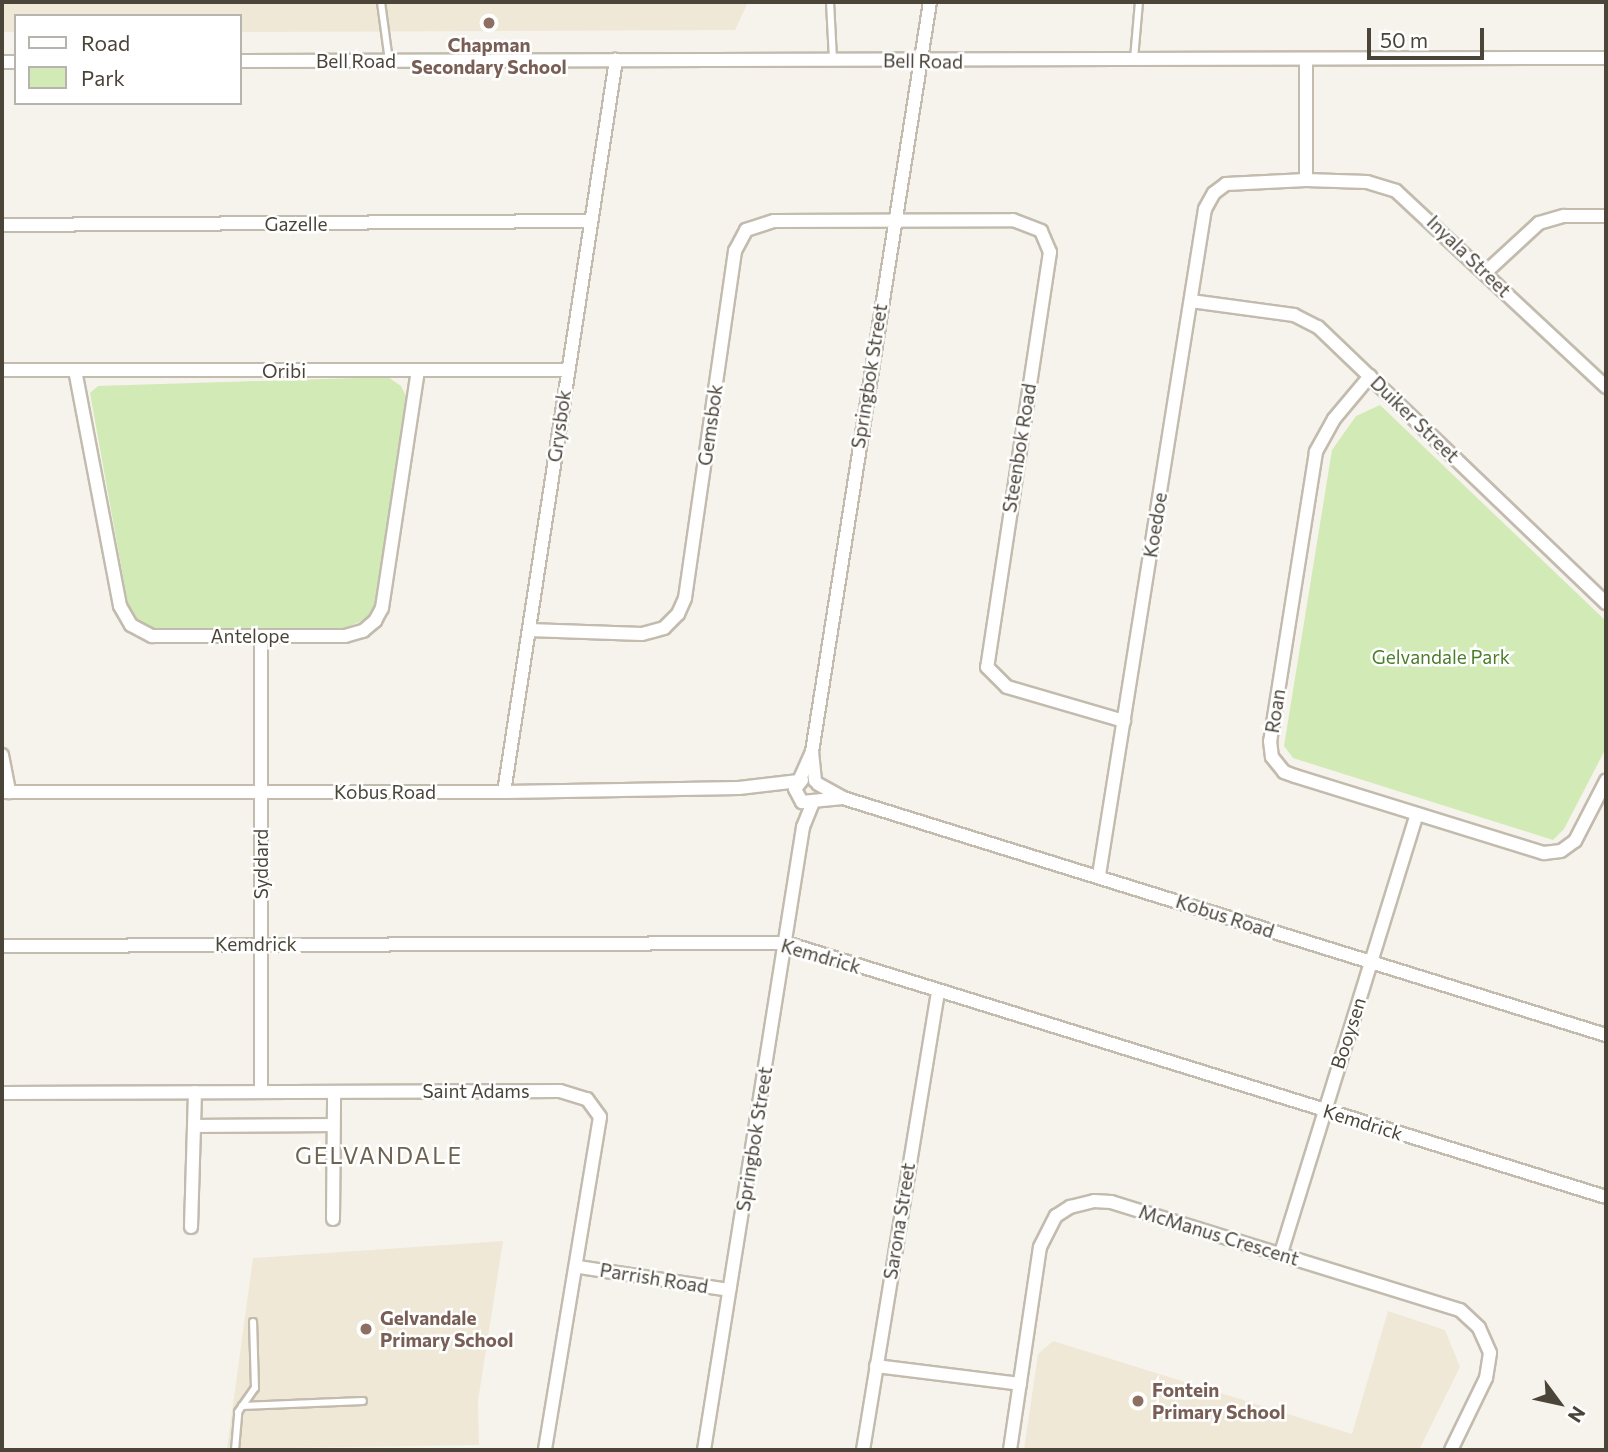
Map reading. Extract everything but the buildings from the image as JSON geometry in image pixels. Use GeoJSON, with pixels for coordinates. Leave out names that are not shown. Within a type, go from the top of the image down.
{"type":"FeatureCollection","features":[{"type":"Feature","properties":{"kind":"street","name":"Springbok Street"},"geometry":{"type":"LineString","coordinates":[[812,752],[893,222],[930,2]]}},
{"type":"Feature","properties":{"kind":"street","name":"Bell Road"},"geometry":{"type":"LineString","coordinates":[[242,61],[1306,62],[1606,58]]}},
{"type":"Feature","properties":{"kind":"street","name":"Grysbok"},"geometry":{"type":"LineString","coordinates":[[504,792],[616,60]]}},
{"type":"Feature","properties":{"kind":"street"},"geometry":{"type":"LineString","coordinates":[[1306,62],[1306,180]]}},
{"type":"Feature","properties":{"kind":"street","name":"Inyala Street"},"geometry":{"type":"LineString","coordinates":[[1226,184],[1306,180],[1367,182],[1396,191],[1487,271],[1606,387]]}},
{"type":"Feature","properties":{"kind":"street","name":"Koedoe"},"geometry":{"type":"LineString","coordinates":[[1099,875],[1206,204],[1226,184]]}},
{"type":"Feature","properties":{"kind":"street"},"geometry":{"type":"LineString","coordinates":[[1487,271],[1539,223],[1563,216],[1606,216]]}},
{"type":"Feature","properties":{"kind":"street","name":"Steenbok Road"},"geometry":{"type":"LineString","coordinates":[[893,222],[1013,220],[1034,226],[1049,242],[987,667],[1007,687],[1124,721]]}},
{"type":"Feature","properties":{"kind":"street","name":"Gazelle"},"geometry":{"type":"LineString","coordinates":[[2,225],[591,221]]}},
{"type":"Feature","properties":{"kind":"street","name":"Gemsbok"},"geometry":{"type":"LineString","coordinates":[[529,631],[642,634],[664,628],[678,614],[685,598],[735,251],[742,234],[774,221],[893,222]]}},
{"type":"Feature","properties":{"kind":"street","name":"Duiker Street"},"geometry":{"type":"LineString","coordinates":[[1191,300],[1306,320],[1370,376],[1606,603]]}},
{"type":"Feature","properties":{"kind":"street","name":"Oribi"},"geometry":{"type":"LineString","coordinates":[[2,370],[567,370]]}},
{"type":"Feature","properties":{"kind":"street","name":"Antelope"},"geometry":{"type":"LineString","coordinates":[[75,370],[126,620],[136,631],[152,636],[345,636],[363,631],[379,615],[418,371]]}},
{"type":"Feature","properties":{"kind":"street","name":"Roan"},"geometry":{"type":"LineString","coordinates":[[1370,376],[1334,419],[1316,452],[1270,741],[1272,757],[1284,772],[1416,815],[1552,853],[1575,841],[1606,781]]}},
{"type":"Feature","properties":{"kind":"street","name":"Syddard"},"geometry":{"type":"LineString","coordinates":[[261,636],[261,1092]]}},
{"type":"Feature","properties":{"kind":"street"},"geometry":{"type":"LineString","coordinates":[[803,827],[815,800],[817,782],[812,752]]}},
{"type":"Feature","properties":{"kind":"street"},"geometry":{"type":"LineString","coordinates":[[803,827],[798,792],[812,752]]}},
{"type":"Feature","properties":{"kind":"street"},"geometry":{"type":"LineString","coordinates":[[2,755],[5,792]]}},
{"type":"Feature","properties":{"kind":"street"},"geometry":{"type":"LineString","coordinates":[[798,792],[817,782]]}},
{"type":"Feature","properties":{"kind":"street"},"geometry":{"type":"LineString","coordinates":[[817,782],[843,798]]}},
{"type":"Feature","properties":{"kind":"street","name":"Kobus Road"},"geometry":{"type":"LineString","coordinates":[[5,792],[504,792],[768,786],[798,792]]}},
{"type":"Feature","properties":{"kind":"street"},"geometry":{"type":"LineString","coordinates":[[798,792],[815,800],[843,798]]}},
{"type":"Feature","properties":{"kind":"street","name":"Kobus Road"},"geometry":{"type":"LineString","coordinates":[[843,798],[1099,875],[1370,963],[1606,1035]]}},
{"type":"Feature","properties":{"kind":"street","name":"Booysen"},"geometry":{"type":"LineString","coordinates":[[1281,1253],[1416,815]]}},
{"type":"Feature","properties":{"kind":"street","name":"Springbok Street"},"geometry":{"type":"LineString","coordinates":[[704,1450],[803,827]]}},
{"type":"Feature","properties":{"kind":"street","name":"Kemdrick"},"geometry":{"type":"LineString","coordinates":[[2,946],[786,943],[1606,1197]]}},
{"type":"Feature","properties":{"kind":"street","name":"Sarona Street"},"geometry":{"type":"LineString","coordinates":[[863,1450],[938,992]]}},
{"type":"Feature","properties":{"kind":"street","name":"Saint Adams"},"geometry":{"type":"LineString","coordinates":[[2,1093],[560,1091],[587,1099],[600,1117],[579,1267],[545,1450]]}},
{"type":"Feature","properties":{"kind":"street"},"geometry":{"type":"LineString","coordinates":[[191,1227],[195,1092]]}},
{"type":"Feature","properties":{"kind":"street"},"geometry":{"type":"LineString","coordinates":[[333,1219],[334,1092]]}},
{"type":"Feature","properties":{"kind":"street"},"geometry":{"type":"LineString","coordinates":[[194,1126],[332,1125]]}},
{"type":"Feature","properties":{"kind":"street","name":"McManus Crescent"},"geometry":{"type":"LineString","coordinates":[[1010,1450],[1040,1247],[1056,1216],[1070,1207],[1111,1202],[1460,1310],[1479,1328],[1490,1353],[1486,1378],[1451,1450]]}},
{"type":"Feature","properties":{"kind":"street","name":"Parrish Road"},"geometry":{"type":"LineString","coordinates":[[579,1267],[729,1290]]}},
{"type":"Feature","properties":{"kind":"street"},"geometry":{"type":"LineString","coordinates":[[876,1366],[1020,1384]]}},
{"type":"Feature","properties":{"kind":"lane"},"geometry":{"type":"LineString","coordinates":[[381,2],[389,61]]}},
{"type":"Feature","properties":{"kind":"lane"},"geometry":{"type":"LineString","coordinates":[[830,2],[833,60]]}},
{"type":"Feature","properties":{"kind":"lane"},"geometry":{"type":"LineString","coordinates":[[1134,61],[1139,2]]}},
{"type":"Feature","properties":{"kind":"lane"},"geometry":{"type":"LineString","coordinates":[[235,1450],[237,1416],[255,1388],[253,1322]]}},
{"type":"Feature","properties":{"kind":"lane"},"geometry":{"type":"LineString","coordinates":[[243,1406],[363,1401]]}},
{"type":"Feature","properties":{"kind":"shaded area","name":"Chapman Secondary School"},"geometry":{"type":"Polygon","coordinates":[[[2,2],[748,2],[735,30],[242,32],[242,14],[14,14],[14,32],[2,32],[2,2]]]}},
{"type":"Feature","properties":{"kind":"shaded area","name":"Gelvandale Primary School"},"geometry":{"type":"Polygon","coordinates":[[[503,1241],[478,1401],[479,1445],[227,1449],[253,1258],[503,1241]]]}},
{"type":"Feature","properties":{"kind":"shaded area","name":"Fontein Primary School"},"geometry":{"type":"Polygon","coordinates":[[[1388,1311],[1445,1330],[1460,1367],[1419,1450],[1024,1450],[1038,1354],[1053,1341],[1352,1434],[1388,1311]]]}},
{"type":"Feature","properties":{"kind":"green space"},"geometry":{"type":"Polygon","coordinates":[[[388,377],[401,386],[408,400],[375,607],[368,618],[343,629],[145,628],[135,621],[128,604],[90,393],[98,386],[388,377]]]}},
{"type":"Feature","properties":{"kind":"green space","name":"Gelvandale Park"},"geometry":{"type":"Polygon","coordinates":[[[1380,405],[1606,621],[1606,748],[1564,829],[1553,840],[1293,758],[1284,746],[1332,450],[1356,416],[1380,405]]]}},
{"type":"Feature","properties":{"kind":"place","name":"Chapman Secondary School"},"geometry":{"type":"Point","coordinates":[489,23]}},
{"type":"Feature","properties":{"kind":"place","name":"Gelvandale Primary School"},"geometry":{"type":"Point","coordinates":[366,1329]}},
{"type":"Feature","properties":{"kind":"place","name":"Fontein Primary School"},"geometry":{"type":"Point","coordinates":[1138,1401]}},
{"type":"Feature","properties":{"kind":"district","name":"GELVANDALE"},"geometry":{"type":"Point","coordinates":[379,1155]}}]}
